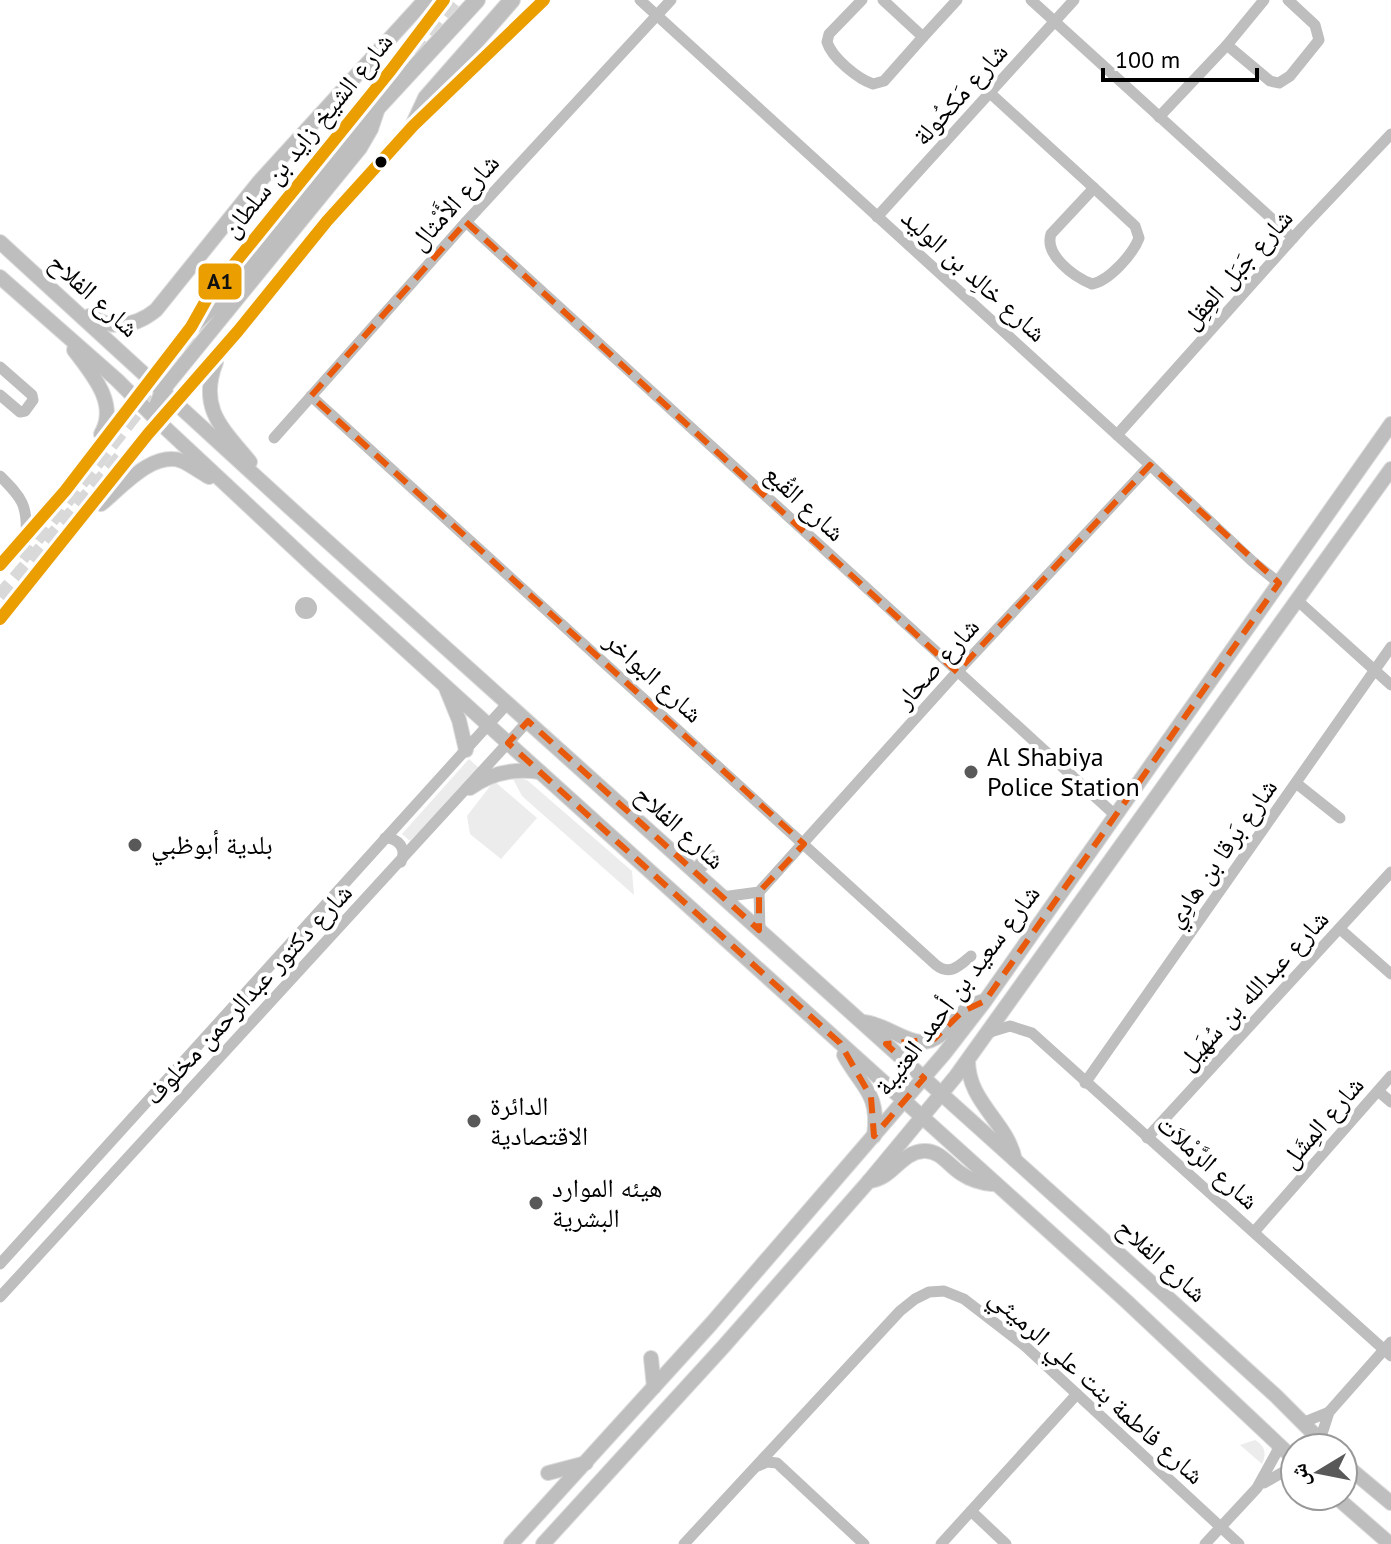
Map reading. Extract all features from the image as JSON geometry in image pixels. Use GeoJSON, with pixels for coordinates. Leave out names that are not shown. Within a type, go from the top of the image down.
{"type":"FeatureCollection","features":[{"type":"Feature","properties":{"kind":"highway"},"geometry":{"type":"LineString","coordinates":[[191,327],[215,304],[355,132],[477,0]]}},
{"type":"Feature","properties":{"kind":"highway"},"geometry":{"type":"LineString","coordinates":[[413,126],[426,98],[512,0]]}},
{"type":"Feature","properties":{"kind":"main road"},"geometry":{"type":"LineString","coordinates":[[65,301],[94,319],[116,326],[131,324],[156,310],[252,190],[425,0]]}},
{"type":"Feature","properties":{"kind":"main road","name":"شارع الشيخ زايد بن سلطان"},"geometry":{"type":"LineString","coordinates":[[0,565],[65,491],[191,327],[209,295],[444,0]]}},
{"type":"Feature","properties":{"kind":"main road"},"geometry":{"type":"LineString","coordinates":[[0,619],[327,221],[413,126],[544,0]]}},
{"type":"Feature","properties":{"kind":"main road"},"geometry":{"type":"LineString","coordinates":[[159,422],[156,406],[162,391],[360,148],[378,108]]}},
{"type":"Feature","properties":{"kind":"main road","name":"شارع الفلاح"},"geometry":{"type":"LineString","coordinates":[[0,242],[287,505],[1276,1396],[1311,1432]]}},
{"type":"Feature","properties":{"kind":"main road","name":"شارع الفلاح"},"geometry":{"type":"LineString","coordinates":[[0,277],[52,321],[508,743],[1125,1300],[1279,1445]]}},
{"type":"Feature","properties":{"kind":"main road"},"geometry":{"type":"LineString","coordinates":[[52,321],[92,373],[108,410],[104,429],[65,491]]}},
{"type":"Feature","properties":{"kind":"main road"},"geometry":{"type":"LineString","coordinates":[[220,352],[210,378],[209,402],[212,411],[227,434],[287,505]]}},
{"type":"Feature","properties":{"kind":"main road","name":"شارع سعيد بن أحمد العتيبة"},"geometry":{"type":"LineString","coordinates":[[511,1544],[654,1387],[904,1102],[985,1001],[1391,424]]}},
{"type":"Feature","properties":{"kind":"main road"},"geometry":{"type":"LineString","coordinates":[[82,519],[139,473],[166,459],[181,460],[239,496]]}},
{"type":"Feature","properties":{"kind":"main road","name":"شارع سعيد بن أحمد العتيبة"},"geometry":{"type":"LineString","coordinates":[[543,1544],[869,1181],[968,1060],[1391,469]]}},
{"type":"Feature","properties":{"kind":"main road"},"geometry":{"type":"LineString","coordinates":[[442,680],[454,706],[466,750]]}},
{"type":"Feature","properties":{"kind":"main road"},"geometry":{"type":"LineString","coordinates":[[470,788],[506,772],[540,772]]}},
{"type":"Feature","properties":{"kind":"main road"},"geometry":{"type":"LineString","coordinates":[[695,872],[709,856]]}},
{"type":"Feature","properties":{"kind":"main road"},"geometry":{"type":"LineString","coordinates":[[863,1022],[881,1025],[910,1040],[926,1042],[942,1034],[967,1007],[985,1001]]}},
{"type":"Feature","properties":{"kind":"main road"},"geometry":{"type":"LineString","coordinates":[[840,1043],[847,1061],[863,1080],[871,1097],[875,1114],[874,1136]]}},
{"type":"Feature","properties":{"kind":"main road"},"geometry":{"type":"LineString","coordinates":[[968,1060],[974,1092],[1005,1133],[1015,1160]]}},
{"type":"Feature","properties":{"kind":"main road"},"geometry":{"type":"LineString","coordinates":[[869,1181],[886,1177],[906,1157],[925,1151],[938,1154],[958,1172],[972,1179],[995,1185]]}},
{"type":"Feature","properties":{"kind":"main road"},"geometry":{"type":"LineString","coordinates":[[651,1358],[654,1387]]}},
{"type":"Feature","properties":{"kind":"main road"},"geometry":{"type":"LineString","coordinates":[[548,1473],[586,1463]]}},
{"type":"Feature","properties":{"kind":"main road"},"geometry":{"type":"LineString","coordinates":[[1359,1476],[1391,1503]]}},
{"type":"Feature","properties":{"kind":"main road"},"geometry":{"type":"LineString","coordinates":[[1353,1512],[1390,1544]]}},
{"type":"Feature","properties":{"kind":"street","name":"شارع خالِد بن الوليد"},"geometry":{"type":"LineString","coordinates":[[640,0],[1279,583]]}},
{"type":"Feature","properties":{"kind":"street","name":"شارع الأَمْثال"},"geometry":{"type":"LineString","coordinates":[[274,438],[466,222],[671,0]]}},
{"type":"Feature","properties":{"kind":"street"},"geometry":{"type":"LineString","coordinates":[[862,0],[829,34],[827,42],[830,51],[868,83],[879,84],[957,0]]}},
{"type":"Feature","properties":{"kind":"street"},"geometry":{"type":"LineString","coordinates":[[883,0],[923,37]]}},
{"type":"Feature","properties":{"kind":"street"},"geometry":{"type":"LineString","coordinates":[[1031,0],[1293,238]]}},
{"type":"Feature","properties":{"kind":"street","name":"شارع مَكحُولة"},"geometry":{"type":"LineString","coordinates":[[877,217],[1074,0]]}},
{"type":"Feature","properties":{"kind":"street"},"geometry":{"type":"LineString","coordinates":[[1159,117],[1227,45],[1264,0]]}},
{"type":"Feature","properties":{"kind":"street"},"geometry":{"type":"LineString","coordinates":[[1227,45],[1270,81],[1279,83],[1287,79],[1319,40],[1315,25],[1288,0]]}},
{"type":"Feature","properties":{"kind":"street"},"geometry":{"type":"LineString","coordinates":[[990,93],[1094,188],[1135,226],[1139,238],[1133,249],[1106,278],[1092,284],[1061,262],[1049,243],[1051,234],[1094,188]]}},
{"type":"Feature","properties":{"kind":"street","name":"شارع جَبَل العِقِل"},"geometry":{"type":"LineString","coordinates":[[1117,435],[1293,238],[1391,134]]}},
{"type":"Feature","properties":{"kind":"street","name":"شارع القُبع"},"geometry":{"type":"LineString","coordinates":[[466,222],[1115,815]]}},
{"type":"Feature","properties":{"kind":"street"},"geometry":{"type":"LineString","coordinates":[[0,367],[32,395],[33,400],[25,411],[20,412],[0,395]]}},
{"type":"Feature","properties":{"kind":"street","name":"شارع البواخر"},"geometry":{"type":"LineString","coordinates":[[311,396],[941,968],[954,970],[971,956]]}},
{"type":"Feature","properties":{"kind":"street","name":"شارع صحار"},"geometry":{"type":"LineString","coordinates":[[759,892],[957,672],[1150,465]]}},
{"type":"Feature","properties":{"kind":"street"},"geometry":{"type":"LineString","coordinates":[[2,478],[25,506],[26,537]]}},
{"type":"Feature","properties":{"kind":"street"},"geometry":{"type":"LineString","coordinates":[[1298,601],[1391,685]]}},
{"type":"Feature","properties":{"kind":"street","name":"شارع بَرقا بن هادِي"},"geometry":{"type":"LineString","coordinates":[[1085,1083],[1390,649]]}},
{"type":"Feature","properties":{"kind":"street","name":"شارع دكتور عبدالرحمن مخلوف"},"geometry":{"type":"LineString","coordinates":[[0,1264],[508,703]]}},
{"type":"Feature","properties":{"kind":"street","name":"شارع دكتور عبدالرحمن مخلوف"},"geometry":{"type":"LineString","coordinates":[[0,1297],[470,788],[528,721]]}},
{"type":"Feature","properties":{"kind":"street"},"geometry":{"type":"LineString","coordinates":[[1296,783],[1340,818]]}},
{"type":"Feature","properties":{"kind":"street"},"geometry":{"type":"LineString","coordinates":[[385,838],[395,839],[401,845],[404,854],[401,863]]}},
{"type":"Feature","properties":{"kind":"street","name":"شارع عبدالله بن سُهَيل"},"geometry":{"type":"LineString","coordinates":[[1147,1138],[1391,872]]}},
{"type":"Feature","properties":{"kind":"street"},"geometry":{"type":"LineString","coordinates":[[722,897],[759,892],[760,932]]}},
{"type":"Feature","properties":{"kind":"street"},"geometry":{"type":"LineString","coordinates":[[1340,929],[1391,974]]}},
{"type":"Feature","properties":{"kind":"street","name":"شارع الرَّمْلاَت"},"geometry":{"type":"LineString","coordinates":[[987,1034],[998,1028],[1021,1028],[1032,1033],[1389,1350]]}},
{"type":"Feature","properties":{"kind":"street","name":"شارع المِشَل"},"geometry":{"type":"LineString","coordinates":[[1254,1232],[1391,1076]]}},
{"type":"Feature","properties":{"kind":"street"},"geometry":{"type":"LineString","coordinates":[[1378,1091],[1391,1102]]}},
{"type":"Feature","properties":{"kind":"street","name":"شارع فاطمة بنت علي الرميثي"},"geometry":{"type":"LineString","coordinates":[[684,1544],[900,1311],[929,1292],[944,1291],[964,1299],[1025,1346],[1239,1544]]}},
{"type":"Feature","properties":{"kind":"street"},"geometry":{"type":"LineString","coordinates":[[1302,1423],[1329,1412],[1389,1350]]}},
{"type":"Feature","properties":{"kind":"street"},"geometry":{"type":"LineString","coordinates":[[941,1544],[1077,1394]]}},
{"type":"Feature","properties":{"kind":"street"},"geometry":{"type":"LineString","coordinates":[[1326,1432],[1329,1412]]}},
{"type":"Feature","properties":{"kind":"street"},"geometry":{"type":"LineString","coordinates":[[1257,1488],[1279,1448]]}},
{"type":"Feature","properties":{"kind":"street"},"geometry":{"type":"LineString","coordinates":[[754,1469],[767,1462],[777,1463],[864,1544]]}},
{"type":"Feature","properties":{"kind":"street"},"geometry":{"type":"LineString","coordinates":[[1205,1544],[1257,1488],[1279,1473]]}},
{"type":"Feature","properties":{"kind":"street"},"geometry":{"type":"LineString","coordinates":[[971,1511],[1006,1544]]}},
{"type":"Feature","properties":{"kind":"highlighted area"},"geometry":{"type":"Polygon","coordinates":[[[466,222],[957,672],[1150,465],[1279,583],[985,1001],[963,1011],[934,1039],[886,1044],[924,1078],[874,1136],[871,1097],[840,1043],[508,743],[528,721],[759,930],[759,892],[804,844],[311,396],[466,222]]]}},
{"type":"Feature","properties":{"kind":"shaded area"},"geometry":{"type":"Polygon","coordinates":[[[306,597],[314,600],[317,608],[314,616],[306,619],[298,616],[295,608],[298,600],[306,597]]]}},
{"type":"Feature","properties":{"kind":"shaded area"},"geometry":{"type":"Polygon","coordinates":[[[469,759],[480,769],[410,841],[402,834],[469,759]]]}},
{"type":"Feature","properties":{"kind":"shaded area"},"geometry":{"type":"Polygon","coordinates":[[[512,777],[527,780],[632,871],[634,895],[522,796],[512,777]]]}},
{"type":"Feature","properties":{"kind":"shaded area"},"geometry":{"type":"Polygon","coordinates":[[[494,781],[537,818],[501,859],[470,834],[467,816],[494,781]]]}},
{"type":"Feature","properties":{"kind":"shaded area"},"geometry":{"type":"Polygon","coordinates":[[[1255,1440],[1264,1450],[1262,1464],[1240,1445],[1255,1440]]]}},
{"type":"Feature","properties":{"kind":"tunnel"},"geometry":{"type":"LineString","coordinates":[[417,55],[461,0]]}},
{"type":"Feature","properties":{"kind":"tunnel"},"geometry":{"type":"LineString","coordinates":[[21,558],[217,309]]}},
{"type":"Feature","properties":{"kind":"tunnel"},"geometry":{"type":"LineString","coordinates":[[0,597],[125,453]]}},
{"type":"Feature","properties":{"kind":"transit line","name":"A1"},"geometry":{"type":"LineString","coordinates":[[0,565],[65,491],[191,327],[209,295],[444,0]]}},
{"type":"Feature","properties":{"kind":"transit line","name":"A1"},"geometry":{"type":"LineString","coordinates":[[0,619],[148,434],[238,331],[327,221],[413,126],[544,0]]}},
{"type":"Feature","properties":{"kind":"place","name":"Al Shabiya Police Station"},"geometry":{"type":"Point","coordinates":[971,772]}},
{"type":"Feature","properties":{"kind":"place","name":"بلدية أبوظبي"},"geometry":{"type":"Point","coordinates":[135,845]}},
{"type":"Feature","properties":{"kind":"place","name":"الدائرة الاقتصادية"},"geometry":{"type":"Point","coordinates":[474,1121]}},
{"type":"Feature","properties":{"kind":"place","name":"هيئه الموارد البشرية"},"geometry":{"type":"Point","coordinates":[536,1203]}}]}
